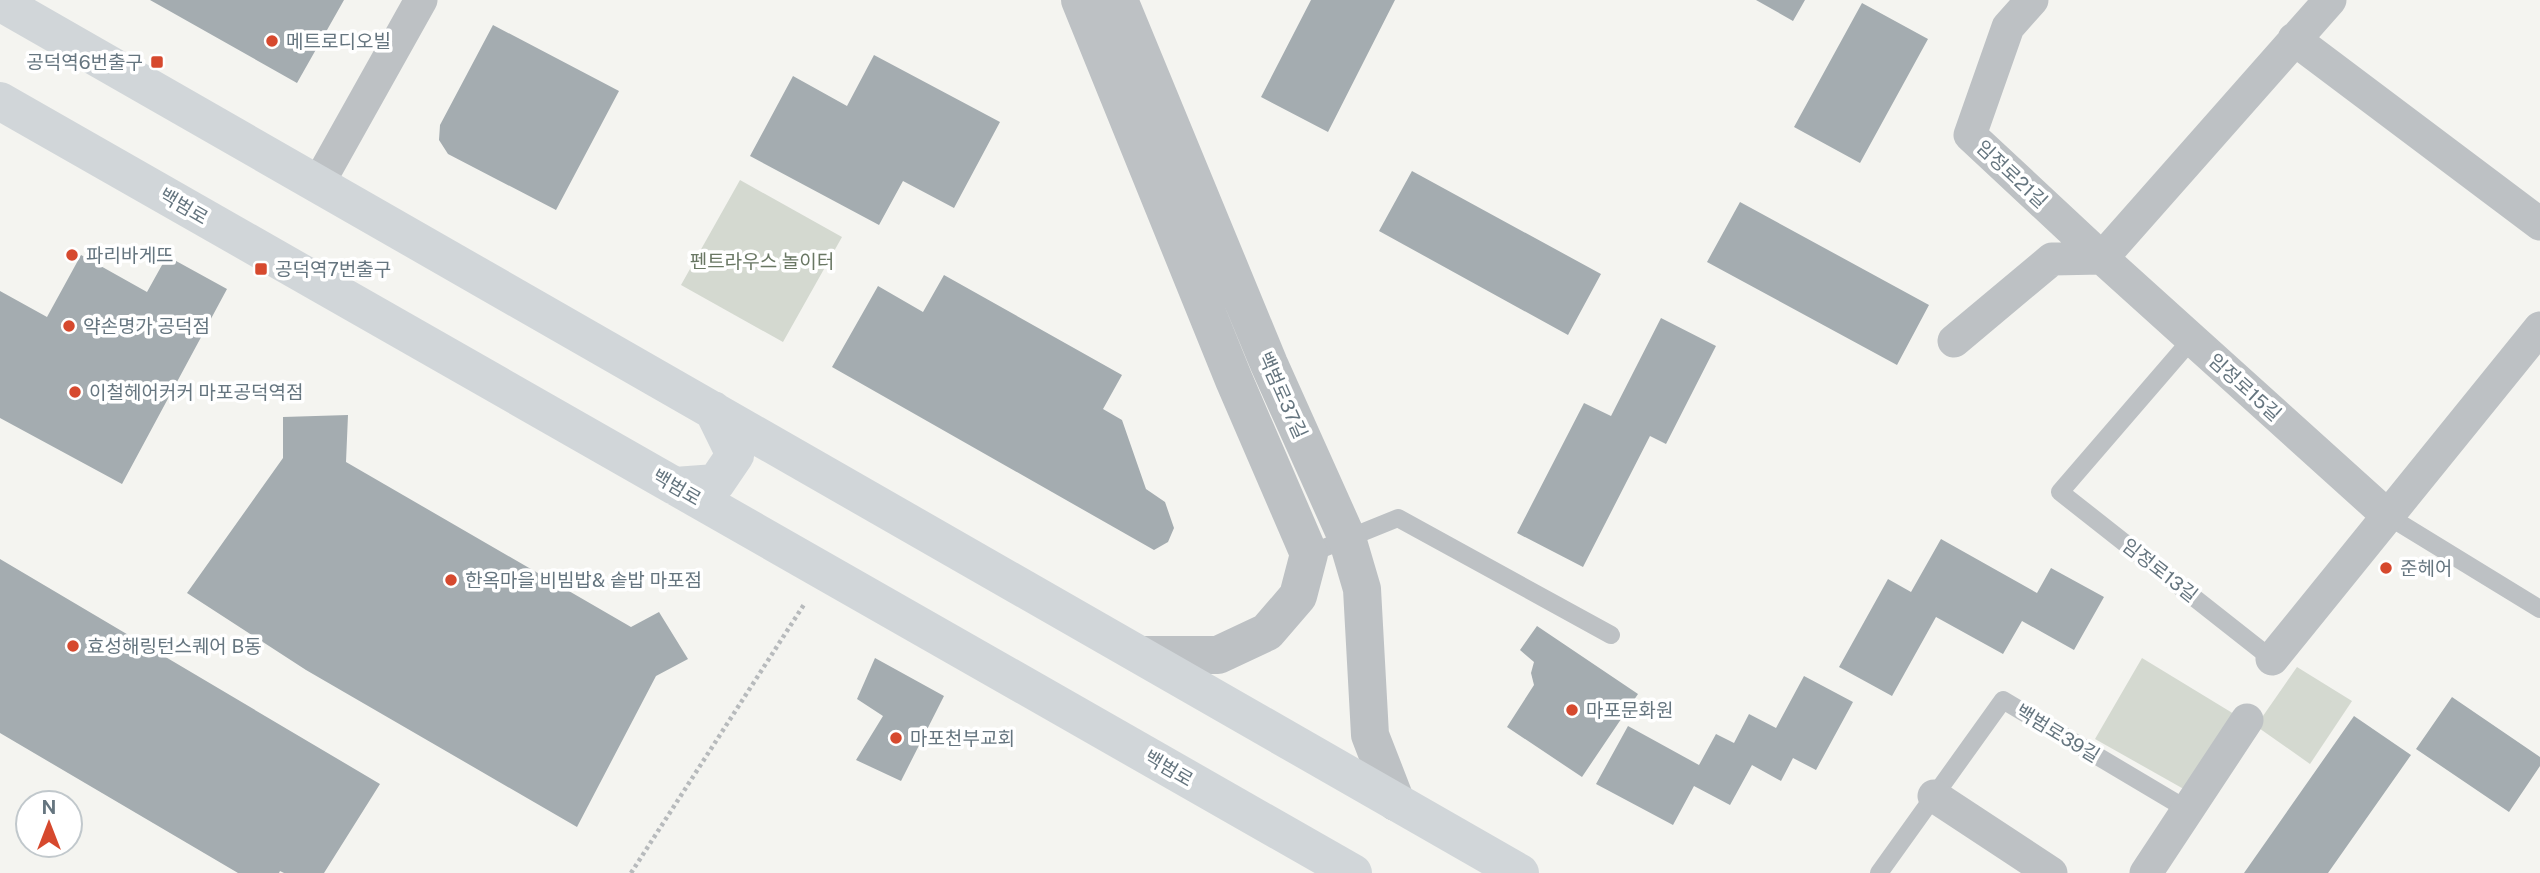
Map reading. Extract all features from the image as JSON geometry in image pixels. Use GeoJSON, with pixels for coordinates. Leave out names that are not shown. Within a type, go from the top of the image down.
{"type":"FeatureCollection","features":[{"type":"Feature","properties":{"kind":"main road"},"geometry":{"type":"LineString","coordinates":[[0,2],[1513,870]]}},
{"type":"Feature","properties":{"kind":"main road","name":"백범로"},"geometry":{"type":"LineString","coordinates":[[0,101],[1353,873]]}},
{"type":"Feature","properties":{"kind":"main road"},"geometry":{"type":"LineString","coordinates":[[675,486],[716,483],[735,455],[713,410]]}},
{"type":"Feature","properties":{"kind":"street"},"geometry":{"type":"LineString","coordinates":[[318,184],[421,0]]}},
{"type":"Feature","properties":{"kind":"street","name":"백범로37길"},"geometry":{"type":"LineString","coordinates":[[1080,0],[1234,380],[1309,554]]}},
{"type":"Feature","properties":{"kind":"street","name":"백범로37길"},"geometry":{"type":"LineString","coordinates":[[1119,0],[1269,364],[1347,538],[1363,589],[1370,735],[1396,802]]}},
{"type":"Feature","properties":{"kind":"street","name":"임정로21길"},"geometry":{"type":"LineString","coordinates":[[2032,0],[2008,27],[1970,135],[2102,258]]}},
{"type":"Feature","properties":{"kind":"street"},"geometry":{"type":"LineString","coordinates":[[1954,341],[2052,259],[2102,258],[2330,0]]}},
{"type":"Feature","properties":{"kind":"street"},"geometry":{"type":"LineString","coordinates":[[2294,39],[2540,223]]}},
{"type":"Feature","properties":{"kind":"street","name":"임정로15길"},"geometry":{"type":"LineString","coordinates":[[2102,258],[2388,516]]}},
{"type":"Feature","properties":{"kind":"street","name":"임정로13길"},"geometry":{"type":"LineString","coordinates":[[2272,659],[2540,328]]}},
{"type":"Feature","properties":{"kind":"street"},"geometry":{"type":"LineString","coordinates":[[1141,655],[1218,655],[1267,632],[1298,596],[1309,554]]}},
{"type":"Feature","properties":{"kind":"street"},"geometry":{"type":"LineString","coordinates":[[2146,873],[2248,720]]}},
{"type":"Feature","properties":{"kind":"street"},"geometry":{"type":"LineString","coordinates":[[1934,796],[2051,873]]}},
{"type":"Feature","properties":{"kind":"lane","name":"임정로13길"},"geometry":{"type":"LineString","coordinates":[[2192,340],[2060,492],[2272,659]]}},
{"type":"Feature","properties":{"kind":"lane"},"geometry":{"type":"LineString","coordinates":[[2388,516],[2540,609]]}},
{"type":"Feature","properties":{"kind":"lane"},"geometry":{"type":"LineString","coordinates":[[1309,554],[1398,518],[1611,635]]}},
{"type":"Feature","properties":{"kind":"lane","name":"백범로39길"},"geometry":{"type":"LineString","coordinates":[[1880,873],[2003,700],[2188,810]]}},
{"type":"Feature","properties":{"kind":"path"},"geometry":{"type":"LineString","coordinates":[[631,873],[825,572]]}},
{"type":"Feature","properties":{"kind":"green space","name":"펜트라우스 놀이터"},"geometry":{"type":"Polygon","coordinates":[[[740,180],[842,237],[783,342],[681,285],[740,180]]]}},
{"type":"Feature","properties":{"kind":"green space"},"geometry":{"type":"Polygon","coordinates":[[[2142,658],[2239,717],[2189,792],[2095,739],[2142,658]]]}},
{"type":"Feature","properties":{"kind":"green space"},"geometry":{"type":"Polygon","coordinates":[[[2297,667],[2352,701],[2310,764],[2256,726],[2297,667]]]}},
{"type":"Feature","properties":{"kind":"building","name":"메트로디오빌"},"geometry":{"type":"Polygon","coordinates":[[[150,0],[344,0],[297,83],[150,0]]]}},
{"type":"Feature","properties":{"kind":"building"},"geometry":{"type":"Polygon","coordinates":[[[1311,0],[1395,0],[1328,132],[1261,97],[1311,0]]]}},
{"type":"Feature","properties":{"kind":"building"},"geometry":{"type":"Polygon","coordinates":[[[1756,0],[1805,0],[1793,21],[1756,0]]]}},
{"type":"Feature","properties":{"kind":"building"},"geometry":{"type":"Polygon","coordinates":[[[1862,3],[1928,39],[1860,163],[1794,127],[1862,3]]]}},
{"type":"Feature","properties":{"kind":"building"},"geometry":{"type":"Polygon","coordinates":[[[493,25],[619,91],[556,210],[448,154],[439,140],[440,125],[493,25]]]}},
{"type":"Feature","properties":{"kind":"building"},"geometry":{"type":"Polygon","coordinates":[[[874,55],[1000,122],[954,208],[903,181],[879,225],[750,156],[793,76],[847,106],[874,55]]]}},
{"type":"Feature","properties":{"kind":"building"},"geometry":{"type":"Polygon","coordinates":[[[1412,171],[1601,274],[1568,335],[1379,231],[1412,171]]]}},
{"type":"Feature","properties":{"kind":"building"},"geometry":{"type":"Polygon","coordinates":[[[1740,202],[1929,305],[1897,365],[1707,262],[1740,202]]]}},
{"type":"Feature","properties":{"kind":"building"},"geometry":{"type":"Polygon","coordinates":[[[81,255],[147,292],[167,256],[227,289],[122,484],[0,418],[0,291],[47,317],[81,255]]]}},
{"type":"Feature","properties":{"kind":"building"},"geometry":{"type":"Polygon","coordinates":[[[944,275],[1122,375],[1103,409],[1122,420],[1146,489],[1165,502],[1174,528],[1168,542],[1154,550],[832,367],[878,286],[923,312],[944,275]]]}},
{"type":"Feature","properties":{"kind":"building"},"geometry":{"type":"Polygon","coordinates":[[[1661,318],[1716,346],[1666,444],[1650,436],[1583,567],[1517,533],[1584,403],[1611,416],[1661,318]]]}},
{"type":"Feature","properties":{"kind":"building"},"geometry":{"type":"Polygon","coordinates":[[[348,415],[346,462],[631,627],[659,612],[688,659],[656,676],[577,827],[306,670],[187,593],[283,458],[283,417],[348,415]]]}},
{"type":"Feature","properties":{"kind":"building"},"geometry":{"type":"Polygon","coordinates":[[[1941,539],[2037,593],[2051,568],[2104,597],[2074,650],[2022,621],[2003,654],[1936,617],[1892,696],[1839,667],[1888,579],[1911,592],[1941,539]]]}},
{"type":"Feature","properties":{"kind":"building","name":"효성해링턴스퀘어 B동"},"geometry":{"type":"Polygon","coordinates":[[[0,559],[380,784],[324,873],[238,873],[0,733],[0,559]]]}},
{"type":"Feature","properties":{"kind":"building","name":"마포문화원"},"geometry":{"type":"Polygon","coordinates":[[[1537,626],[1638,694],[1582,777],[1507,727],[1534,685],[1531,673],[1534,662],[1520,650],[1537,626]]]}},
{"type":"Feature","properties":{"kind":"building","name":"마포천부교회"},"geometry":{"type":"Polygon","coordinates":[[[875,658],[944,696],[901,781],[856,760],[883,716],[857,699],[875,658]]]}},
{"type":"Feature","properties":{"kind":"building"},"geometry":{"type":"Polygon","coordinates":[[[1804,676],[1853,702],[1816,770],[1793,758],[1781,781],[1752,765],[1730,805],[1694,786],[1673,825],[1596,784],[1628,726],[1699,765],[1716,734],[1734,743],[1749,714],[1776,728],[1804,676]]]}},
{"type":"Feature","properties":{"kind":"building"},"geometry":{"type":"Polygon","coordinates":[[[2452,697],[2540,757],[2540,766],[2509,812],[2416,749],[2452,697]]]}},
{"type":"Feature","properties":{"kind":"building"},"geometry":{"type":"Polygon","coordinates":[[[2354,716],[2411,755],[2328,873],[2244,873],[2354,716]]]}},
{"type":"Feature","properties":{"kind":"place","name":"메트로디오빌"},"geometry":{"type":"Point","coordinates":[272,41]}},
{"type":"Feature","properties":{"kind":"place","name":"공덕역6번출구"},"geometry":{"type":"Point","coordinates":[157,62]}},
{"type":"Feature","properties":{"kind":"place","name":"파리바게뜨"},"geometry":{"type":"Point","coordinates":[72,255]}},
{"type":"Feature","properties":{"kind":"place","name":"공덕역7번출구"},"geometry":{"type":"Point","coordinates":[261,269]}},
{"type":"Feature","properties":{"kind":"place","name":"약손명가 공덕점"},"geometry":{"type":"Point","coordinates":[69,326]}},
{"type":"Feature","properties":{"kind":"place","name":"이철헤어커커 마포공덕역점"},"geometry":{"type":"Point","coordinates":[75,392]}},
{"type":"Feature","properties":{"kind":"place","name":"준헤어"},"geometry":{"type":"Point","coordinates":[2386,568]}},
{"type":"Feature","properties":{"kind":"place","name":"한옥마을 비빔밥& 솥밥 마포점"},"geometry":{"type":"Point","coordinates":[451,580]}},
{"type":"Feature","properties":{"kind":"place","name":"효성해링턴스퀘어 B동"},"geometry":{"type":"Point","coordinates":[73,646]}},
{"type":"Feature","properties":{"kind":"place","name":"마포문화원"},"geometry":{"type":"Point","coordinates":[1572,710]}},
{"type":"Feature","properties":{"kind":"place","name":"마포천부교회"},"geometry":{"type":"Point","coordinates":[896,738]}}]}
